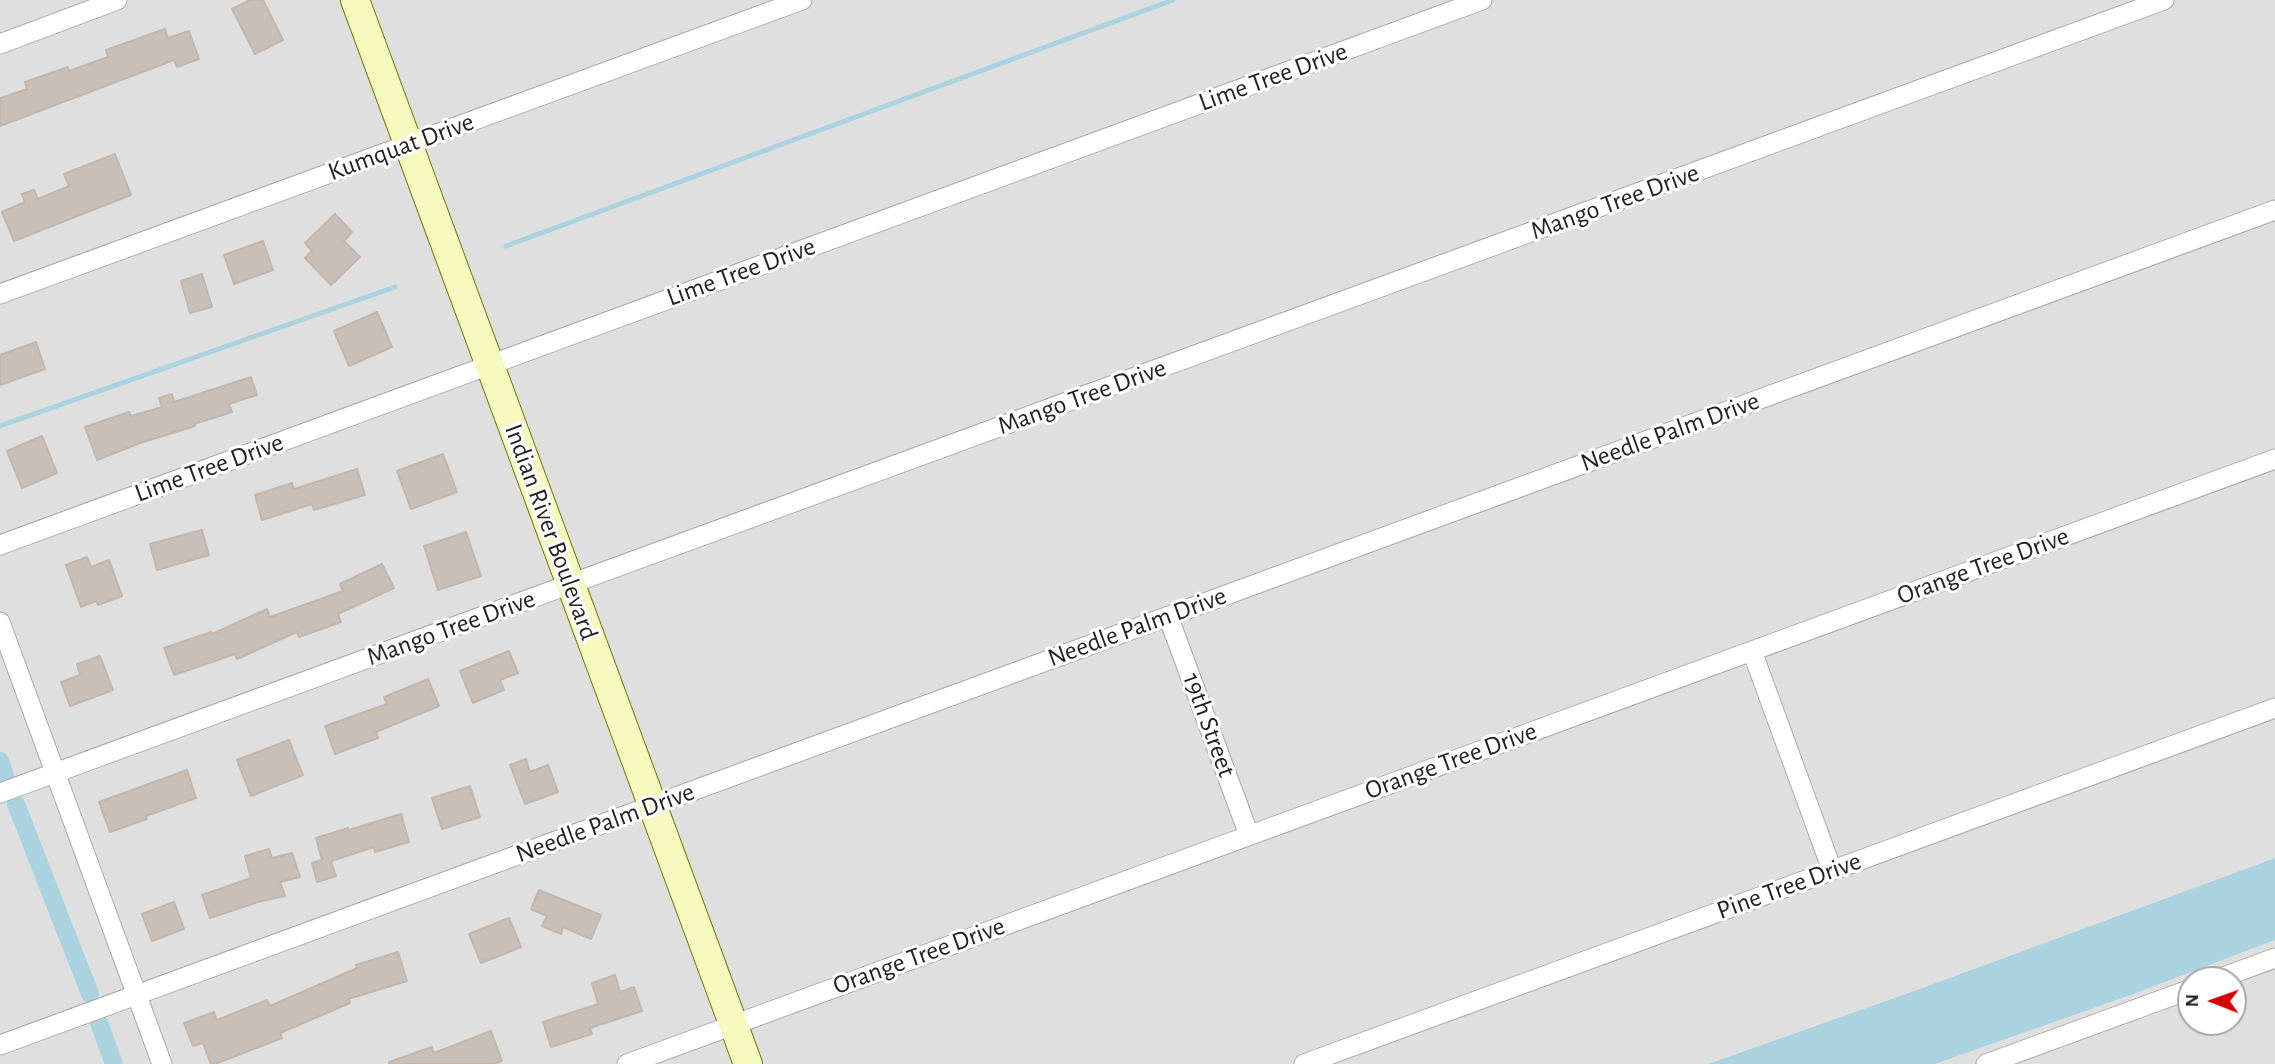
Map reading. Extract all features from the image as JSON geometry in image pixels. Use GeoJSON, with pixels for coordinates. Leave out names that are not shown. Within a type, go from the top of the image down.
{"type":"FeatureCollection","features":[{"type":"Feature","properties":{"kind":"main road","name":"Indian River Boulevard"},"geometry":{"type":"LineString","coordinates":[[355,0],[748,1064]]}},
{"type":"Feature","properties":{"kind":"street"},"geometry":{"type":"LineString","coordinates":[[0,44],[117,0]]}},
{"type":"Feature","properties":{"kind":"street","name":"Kumquat Drive"},"geometry":{"type":"LineString","coordinates":[[0,294],[802,0]]}},
{"type":"Feature","properties":{"kind":"street","name":"Lime Tree Drive"},"geometry":{"type":"LineString","coordinates":[[0,545],[1482,0]]}},
{"type":"Feature","properties":{"kind":"street","name":"Mango Tree Drive"},"geometry":{"type":"LineString","coordinates":[[0,793],[2164,0]]}},
{"type":"Feature","properties":{"kind":"street","name":"Needle Palm Drive"},"geometry":{"type":"LineString","coordinates":[[0,1045],[2275,210]]}},
{"type":"Feature","properties":{"kind":"street","name":"Orange Tree Drive"},"geometry":{"type":"LineString","coordinates":[[627,1064],[2275,459]]}},
{"type":"Feature","properties":{"kind":"street","name":"19th Street"},"geometry":{"type":"LineString","coordinates":[[1168,615],[1249,835]]}},
{"type":"Feature","properties":{"kind":"street"},"geometry":{"type":"LineString","coordinates":[[0,622],[162,1064]]}},
{"type":"Feature","properties":{"kind":"street"},"geometry":{"type":"LineString","coordinates":[[1752,651],[1832,870]]}},
{"type":"Feature","properties":{"kind":"street","name":"Pine Tree Drive"},"geometry":{"type":"LineString","coordinates":[[1304,1064],[2275,708]]}},
{"type":"Feature","properties":{"kind":"street"},"geometry":{"type":"LineString","coordinates":[[2247,968],[2275,958]]}},
{"type":"Feature","properties":{"kind":"street"},"geometry":{"type":"LineString","coordinates":[[1986,1064],[2177,994]]}},
{"type":"Feature","properties":{"kind":"shaded area"},"geometry":{"type":"Polygon","coordinates":[[[0,0],[344,0],[737,1064],[0,1064],[0,0]]]}},
{"type":"Feature","properties":{"kind":"shaded area"},"geometry":{"type":"Polygon","coordinates":[[[365,0],[2275,0],[2275,858],[1708,1064],[758,1064],[365,0]]]}},
{"type":"Feature","properties":{"kind":"shaded area"},"geometry":{"type":"Polygon","coordinates":[[[2275,940],[2275,1064],[1935,1064],[2177,977],[2177,1036],[2247,1036],[2247,966],[2207,966],[2275,940]]]}},
{"type":"Feature","properties":{"kind":"water"},"geometry":{"type":"Polygon","coordinates":[[[2275,858],[2275,940],[2207,966],[2177,966],[2177,977],[2131,995],[1935,1064],[1708,1064],[2275,858]]]}},
{"type":"Feature","properties":{"kind":"building"},"geometry":{"type":"Polygon","coordinates":[[[250,0],[263,0],[283,40],[255,54],[232,9],[250,0]]]}},
{"type":"Feature","properties":{"kind":"building"},"geometry":{"type":"Polygon","coordinates":[[[165,29],[168,38],[189,31],[199,59],[177,67],[174,60],[0,126],[0,98],[27,89],[25,82],[68,67],[69,71],[108,57],[106,50],[165,29]]]}},
{"type":"Feature","properties":{"kind":"building"},"geometry":{"type":"Polygon","coordinates":[[[115,154],[131,195],[14,241],[2,212],[25,202],[22,194],[34,190],[38,199],[69,186],[64,174],[115,154]]]}},
{"type":"Feature","properties":{"kind":"building"},"geometry":{"type":"Polygon","coordinates":[[[335,214],[352,232],[344,241],[360,257],[331,285],[305,258],[312,251],[305,243],[335,214]]]}},
{"type":"Feature","properties":{"kind":"building"},"geometry":{"type":"Polygon","coordinates":[[[263,241],[273,270],[234,284],[224,255],[263,241]]]}},
{"type":"Feature","properties":{"kind":"building"},"geometry":{"type":"Polygon","coordinates":[[[202,274],[212,307],[190,313],[181,281],[202,274]]]}},
{"type":"Feature","properties":{"kind":"building"},"geometry":{"type":"Polygon","coordinates":[[[377,312],[392,347],[349,366],[334,331],[377,312]]]}},
{"type":"Feature","properties":{"kind":"building"},"geometry":{"type":"Polygon","coordinates":[[[36,342],[45,369],[0,385],[0,355],[36,342]]]}},
{"type":"Feature","properties":{"kind":"building"},"geometry":{"type":"Polygon","coordinates":[[[251,377],[257,395],[229,404],[232,412],[97,460],[85,427],[129,412],[131,416],[162,407],[159,398],[172,394],[174,402],[251,377]]]}},
{"type":"Feature","properties":{"kind":"building"},"geometry":{"type":"Polygon","coordinates":[[[42,436],[57,473],[22,488],[7,451],[42,436]]]}},
{"type":"Feature","properties":{"kind":"building"},"geometry":{"type":"Polygon","coordinates":[[[443,454],[457,492],[411,509],[397,471],[443,454]]]}},
{"type":"Feature","properties":{"kind":"building"},"geometry":{"type":"Polygon","coordinates":[[[357,469],[365,495],[314,510],[312,504],[262,520],[255,495],[292,483],[294,489],[357,469]]]}},
{"type":"Feature","properties":{"kind":"building"},"geometry":{"type":"Polygon","coordinates":[[[202,530],[209,555],[157,570],[150,544],[202,530]]]}},
{"type":"Feature","properties":{"kind":"building"},"geometry":{"type":"Polygon","coordinates":[[[466,532],[481,576],[438,590],[424,546],[466,532]]]}},
{"type":"Feature","properties":{"kind":"building"},"geometry":{"type":"Polygon","coordinates":[[[87,557],[91,567],[109,560],[122,596],[98,605],[96,601],[81,607],[66,565],[87,557]]]}},
{"type":"Feature","properties":{"kind":"building"},"geometry":{"type":"Polygon","coordinates":[[[382,564],[394,588],[338,614],[341,622],[299,637],[297,632],[237,659],[235,654],[174,675],[164,648],[211,632],[212,634],[267,609],[270,617],[343,591],[340,584],[382,564]]]}},
{"type":"Feature","properties":{"kind":"building"},"geometry":{"type":"Polygon","coordinates":[[[509,651],[518,673],[500,680],[504,690],[473,703],[460,671],[509,651]]]}},
{"type":"Feature","properties":{"kind":"building"},"geometry":{"type":"Polygon","coordinates":[[[100,656],[113,690],[70,706],[61,682],[80,675],[77,664],[100,656]]]}},
{"type":"Feature","properties":{"kind":"building"},"geometry":{"type":"Polygon","coordinates":[[[428,679],[439,706],[376,732],[378,738],[335,754],[325,726],[387,704],[384,697],[428,679]]]}},
{"type":"Feature","properties":{"kind":"building"},"geometry":{"type":"Polygon","coordinates":[[[289,740],[303,775],[251,796],[237,760],[289,740]]]}},
{"type":"Feature","properties":{"kind":"building"},"geometry":{"type":"Polygon","coordinates":[[[526,759],[530,772],[548,765],[558,792],[525,804],[510,765],[526,759]]]}},
{"type":"Feature","properties":{"kind":"building"},"geometry":{"type":"Polygon","coordinates":[[[187,770],[196,798],[110,832],[99,802],[187,770]]]}},
{"type":"Feature","properties":{"kind":"building"},"geometry":{"type":"Polygon","coordinates":[[[470,786],[480,817],[442,829],[432,798],[470,786]]]}},
{"type":"Feature","properties":{"kind":"building"},"geometry":{"type":"Polygon","coordinates":[[[401,814],[409,842],[375,852],[374,847],[331,861],[336,876],[317,882],[312,863],[322,860],[316,838],[401,814]]]}},
{"type":"Feature","properties":{"kind":"building"},"geometry":{"type":"Polygon","coordinates":[[[269,849],[272,858],[292,853],[300,877],[280,882],[285,896],[210,918],[202,895],[251,878],[245,856],[269,849]]]}},
{"type":"Feature","properties":{"kind":"building"},"geometry":{"type":"Polygon","coordinates":[[[539,890],[601,915],[591,939],[563,927],[561,934],[542,926],[547,916],[531,909],[539,890]]]}},
{"type":"Feature","properties":{"kind":"building"},"geometry":{"type":"Polygon","coordinates":[[[174,902],[184,929],[152,941],[142,914],[174,902]]]}},
{"type":"Feature","properties":{"kind":"building"},"geometry":{"type":"Polygon","coordinates":[[[509,918],[521,947],[481,963],[469,934],[509,918]]]}},
{"type":"Feature","properties":{"kind":"building"},"geometry":{"type":"Polygon","coordinates":[[[398,952],[407,981],[348,999],[350,1003],[280,1033],[282,1038],[215,1064],[211,1064],[203,1043],[193,1046],[184,1023],[214,1012],[217,1020],[267,1000],[270,1006],[357,968],[356,965],[398,952]]]}},
{"type":"Feature","properties":{"kind":"building"},"geometry":{"type":"Polygon","coordinates":[[[615,975],[620,992],[634,987],[642,1011],[590,1028],[592,1034],[551,1047],[543,1022],[598,1004],[592,983],[615,975]]]}},
{"type":"Feature","properties":{"kind":"building"},"geometry":{"type":"Polygon","coordinates":[[[491,1031],[502,1061],[494,1064],[389,1064],[432,1047],[434,1053],[491,1031]]]}},
{"type":"Feature","properties":{"kind":"waterway"},"geometry":{"type":"LineString","coordinates":[[506,246],[1173,0]]}},
{"type":"Feature","properties":{"kind":"waterway"},"geometry":{"type":"LineString","coordinates":[[0,426],[395,287]]}},
{"type":"Feature","properties":{"kind":"waterway"},"geometry":{"type":"LineString","coordinates":[[0,761],[5,775]]}},
{"type":"Feature","properties":{"kind":"waterway"},"geometry":{"type":"LineString","coordinates":[[16,804],[90,994]]}},
{"type":"Feature","properties":{"kind":"waterway"},"geometry":{"type":"LineString","coordinates":[[99,1023],[114,1064]]}}]}
